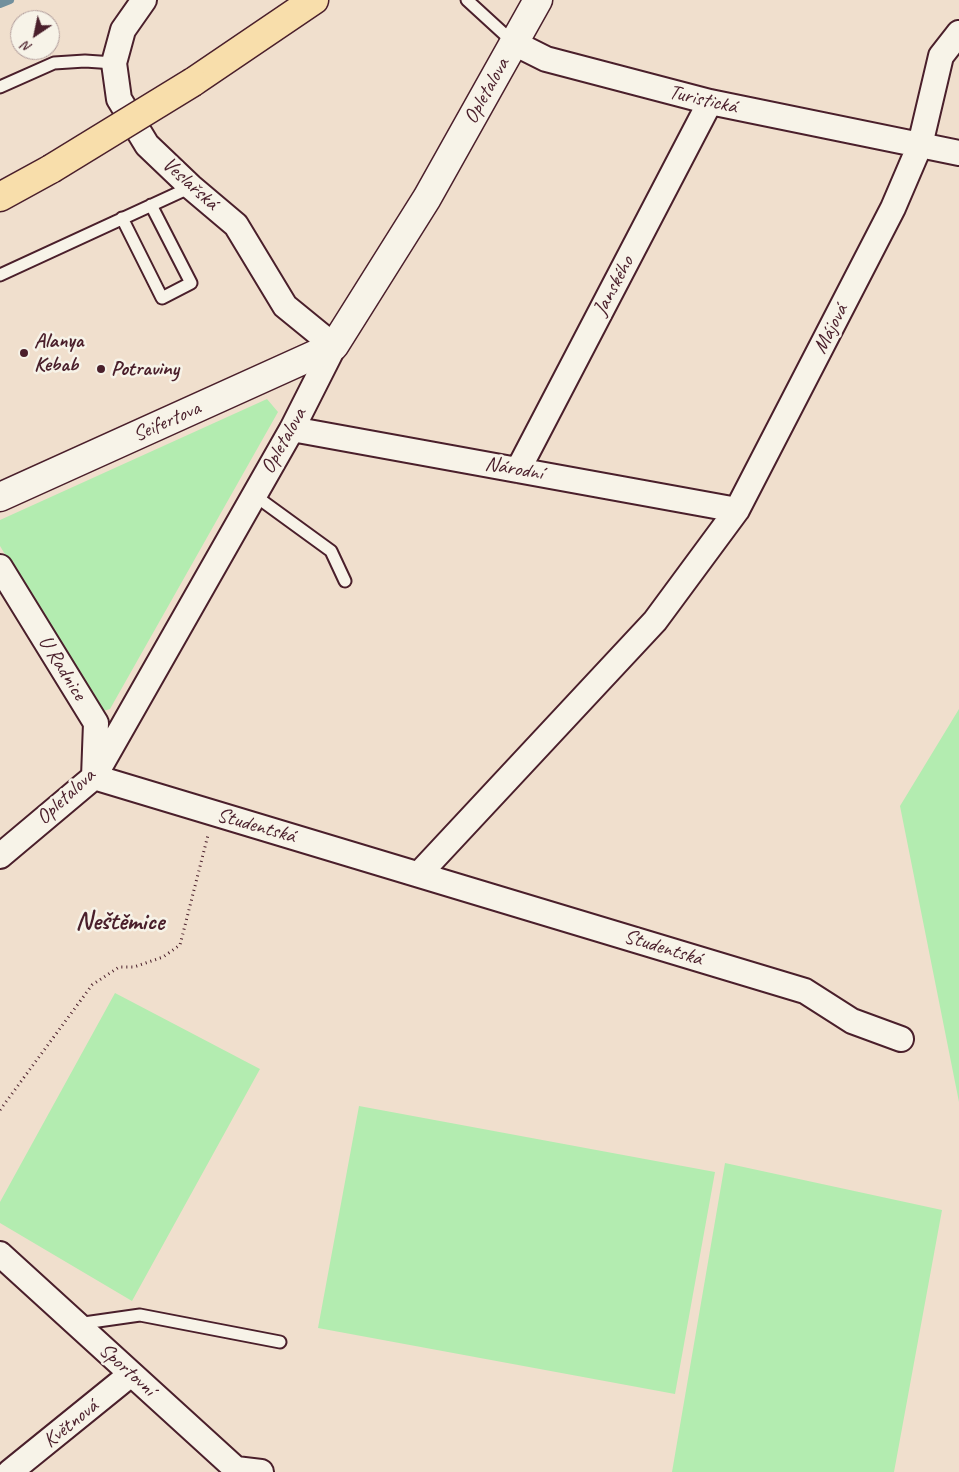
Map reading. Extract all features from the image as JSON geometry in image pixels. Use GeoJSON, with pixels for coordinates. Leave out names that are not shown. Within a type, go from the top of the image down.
{"type":"FeatureCollection","features":[{"type":"Feature","properties":{"kind":"main road"},"geometry":{"type":"LineString","coordinates":[[0,197],[51,169],[193,82],[314,0]]}},
{"type":"Feature","properties":{"kind":"street","name":"Veslařská"},"geometry":{"type":"LineString","coordinates":[[144,0],[123,30],[114,64],[119,99],[147,145],[191,187],[236,225],[285,306],[334,346]]}},
{"type":"Feature","properties":{"kind":"street","name":"Opletalova"},"geometry":{"type":"LineString","coordinates":[[0,856],[94,777],[292,429],[334,346],[427,198],[538,0]]}},
{"type":"Feature","properties":{"kind":"street","name":"Májová"},"geometry":{"type":"LineString","coordinates":[[737,510],[893,208],[920,145],[941,56],[959,33]]}},
{"type":"Feature","properties":{"kind":"street","name":"Turistická"},"geometry":{"type":"LineString","coordinates":[[514,43],[546,60],[710,102],[959,153]]}},
{"type":"Feature","properties":{"kind":"street","name":"Janského"},"geometry":{"type":"LineString","coordinates":[[518,470],[710,102]]}},
{"type":"Feature","properties":{"kind":"street","name":"Seifertova"},"geometry":{"type":"LineString","coordinates":[[0,498],[334,346]]}},
{"type":"Feature","properties":{"kind":"street","name":"Národní"},"geometry":{"type":"LineString","coordinates":[[292,429],[737,510]]}},
{"type":"Feature","properties":{"kind":"street"},"geometry":{"type":"LineString","coordinates":[[419,874],[655,621],[737,510]]}},
{"type":"Feature","properties":{"kind":"street","name":"U Radnice"},"geometry":{"type":"LineString","coordinates":[[0,566],[96,723],[94,777]]}},
{"type":"Feature","properties":{"kind":"street","name":"Studentská"},"geometry":{"type":"LineString","coordinates":[[94,777],[805,992],[852,1021],[901,1039]]}},
{"type":"Feature","properties":{"kind":"street","name":"Sportovní"},"geometry":{"type":"LineString","coordinates":[[0,1254],[236,1469],[261,1472]]}},
{"type":"Feature","properties":{"kind":"street","name":"Květnová"},"geometry":{"type":"LineString","coordinates":[[10,1472],[132,1374]]}},
{"type":"Feature","properties":{"kind":"lane","name":"Turistická"},"geometry":{"type":"LineString","coordinates":[[467,0],[514,43]]}},
{"type":"Feature","properties":{"kind":"lane"},"geometry":{"type":"LineString","coordinates":[[0,87],[54,63],[86,61],[114,64]]}},
{"type":"Feature","properties":{"kind":"lane"},"geometry":{"type":"LineString","coordinates":[[0,275],[191,187]]}},
{"type":"Feature","properties":{"kind":"lane"},"geometry":{"type":"LineString","coordinates":[[122,218],[162,298],[191,283],[151,205]]}},
{"type":"Feature","properties":{"kind":"lane"},"geometry":{"type":"LineString","coordinates":[[254,495],[331,551],[345,581]]}},
{"type":"Feature","properties":{"kind":"lane"},"geometry":{"type":"LineString","coordinates":[[77,1324],[140,1315],[280,1342]]}},
{"type":"Feature","properties":{"kind":"path"},"geometry":{"type":"LineString","coordinates":[[0,1110],[92,985],[119,967],[134,967],[164,957],[180,945],[214,813]]}},
{"type":"Feature","properties":{"kind":"green space"},"geometry":{"type":"Polygon","coordinates":[[[267,399],[278,412],[110,709],[100,712],[0,546],[0,520],[267,399]]]}},
{"type":"Feature","properties":{"kind":"green space"},"geometry":{"type":"Polygon","coordinates":[[[959,709],[959,1102],[900,806],[959,709]]]}},
{"type":"Feature","properties":{"kind":"green space"},"geometry":{"type":"Polygon","coordinates":[[[115,993],[260,1069],[132,1301],[0,1223],[0,1202],[115,993]]]}},
{"type":"Feature","properties":{"kind":"green space"},"geometry":{"type":"Polygon","coordinates":[[[359,1106],[715,1172],[675,1394],[318,1328],[359,1106]]]}},
{"type":"Feature","properties":{"kind":"green space"},"geometry":{"type":"Polygon","coordinates":[[[725,1163],[942,1210],[894,1472],[672,1472],[725,1163]]]}},
{"type":"Feature","properties":{"kind":"waterway"},"geometry":{"type":"LineString","coordinates":[[0,4],[10,0]]}},
{"type":"Feature","properties":{"kind":"place","name":"Alanya Kebab"},"geometry":{"type":"Point","coordinates":[24,353]}},
{"type":"Feature","properties":{"kind":"place","name":"Potraviny"},"geometry":{"type":"Point","coordinates":[101,369]}},
{"type":"Feature","properties":{"kind":"district","name":"Neštěmice"},"geometry":{"type":"Point","coordinates":[120,922]}}]}
